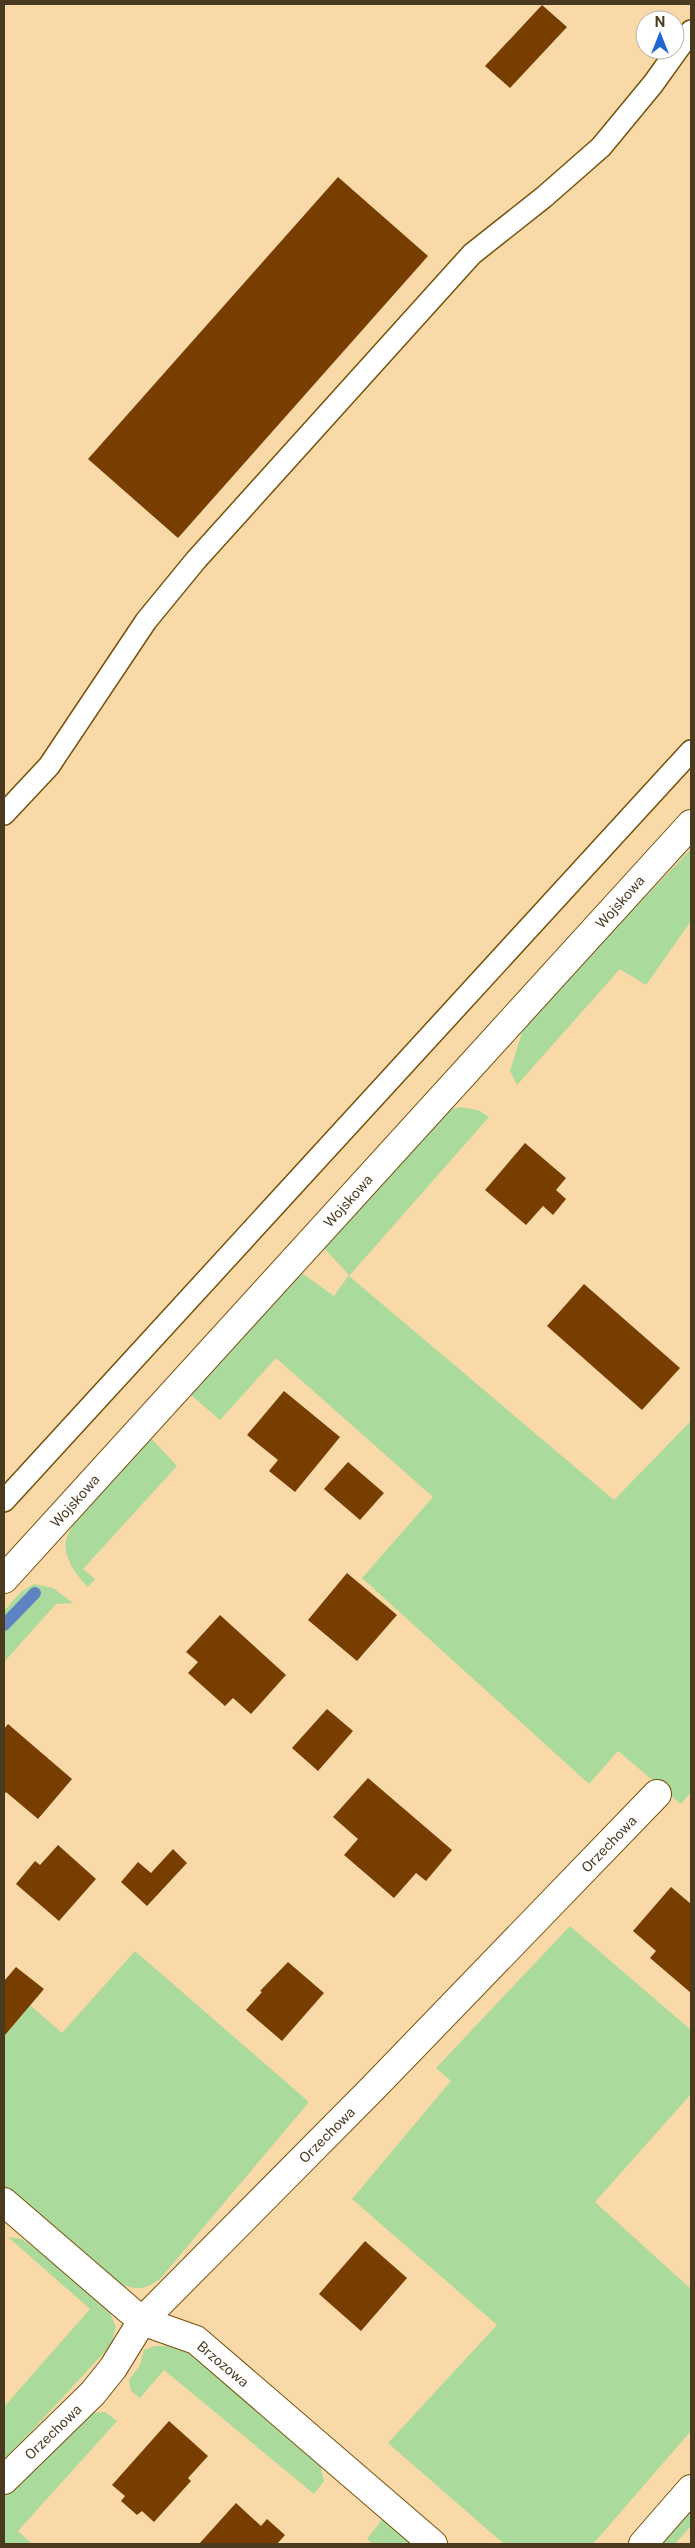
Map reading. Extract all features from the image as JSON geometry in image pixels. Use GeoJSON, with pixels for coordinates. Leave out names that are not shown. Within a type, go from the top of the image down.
{"type":"FeatureCollection","features":[{"type":"Feature","properties":{"kind":"street","name":"Wojskowa"},"geometry":{"type":"LineString","coordinates":[[4,1579],[691,824]]}},
{"type":"Feature","properties":{"kind":"street","name":"Orzechowa"},"geometry":{"type":"LineString","coordinates":[[4,2480],[93,2393],[113,2368],[142,2321],[381,2080],[657,1794]]}},
{"type":"Feature","properties":{"kind":"street","name":"Brzozowa"},"geometry":{"type":"LineString","coordinates":[[4,2202],[142,2321],[196,2340],[433,2544]]}},
{"type":"Feature","properties":{"kind":"street"},"geometry":{"type":"LineString","coordinates":[[643,2544],[691,2489]]}},
{"type":"Feature","properties":{"kind":"lane"},"geometry":{"type":"LineString","coordinates":[[4,814],[49,766],[146,621],[196,560],[472,254],[544,197],[601,147],[654,84],[691,31]]}},
{"type":"Feature","properties":{"kind":"lane"},"geometry":{"type":"LineString","coordinates":[[4,1501],[691,751]]}},
{"type":"Feature","properties":{"kind":"green space"},"geometry":{"type":"Polygon","coordinates":[[[691,849],[691,921],[646,985],[620,969],[517,1085],[510,1071],[525,1023],[691,849]]]}},
{"type":"Feature","properties":{"kind":"green space"},"geometry":{"type":"Polygon","coordinates":[[[460,1107],[478,1110],[489,1117],[349,1276],[614,1500],[691,1421],[691,1792],[681,1804],[618,1751],[589,1784],[362,1578],[433,1497],[276,1358],[220,1420],[191,1395],[299,1271],[334,1296],[349,1275],[323,1247],[447,1111],[460,1107]]]}},
{"type":"Feature","properties":{"kind":"green space"},"geometry":{"type":"Polygon","coordinates":[[[150,1437],[177,1466],[83,1569],[95,1579],[88,1587],[79,1578],[68,1559],[65,1546],[66,1540],[71,1529],[91,1502],[150,1437]]]}},
{"type":"Feature","properties":{"kind":"green space"},"geometry":{"type":"Polygon","coordinates":[[[34,1584],[53,1588],[73,1603],[56,1604],[4,1662],[4,1611],[21,1592],[34,1584]]]}},
{"type":"Feature","properties":{"kind":"green space"},"geometry":{"type":"Polygon","coordinates":[[[570,1926],[691,2030],[691,2094],[595,2202],[691,2289],[691,2431],[593,2544],[504,2544],[388,2443],[497,2325],[352,2199],[451,2081],[436,2068],[570,1926]]]}},
{"type":"Feature","properties":{"kind":"green space"},"geometry":{"type":"Polygon","coordinates":[[[135,1951],[309,2102],[160,2279],[142,2288],[128,2286],[110,2278],[91,2265],[70,2249],[4,2188],[4,2036],[30,2005],[62,2033],[135,1951]]]}},
{"type":"Feature","properties":{"kind":"green space"},"geometry":{"type":"Polygon","coordinates":[[[8,2237],[22,2239],[106,2303],[116,2327],[111,2345],[4,2461],[4,2407],[90,2309],[8,2237]]]}},
{"type":"Feature","properties":{"kind":"green space"},"geometry":{"type":"Polygon","coordinates":[[[155,2346],[171,2346],[190,2354],[320,2464],[324,2481],[314,2494],[164,2370],[140,2398],[131,2391],[129,2380],[140,2365],[144,2350],[155,2346]]]}},
{"type":"Feature","properties":{"kind":"green space"},"geometry":{"type":"Polygon","coordinates":[[[105,2412],[117,2421],[18,2531],[32,2544],[4,2544],[4,2497],[91,2413],[105,2412]]]}},
{"type":"Feature","properties":{"kind":"green space"},"geometry":{"type":"Polygon","coordinates":[[[691,2501],[691,2526],[675,2544],[653,2544],[691,2501]]]}},
{"type":"Feature","properties":{"kind":"green space"},"geometry":{"type":"Polygon","coordinates":[[[384,2517],[418,2544],[373,2544],[367,2539],[384,2517]]]}},
{"type":"Feature","properties":{"kind":"building"},"geometry":{"type":"Polygon","coordinates":[[[542,5],[567,27],[510,88],[485,66],[542,5]]]}},
{"type":"Feature","properties":{"kind":"building"},"geometry":{"type":"Polygon","coordinates":[[[338,177],[428,256],[178,538],[88,459],[338,177]]]}},
{"type":"Feature","properties":{"kind":"building"},"geometry":{"type":"Polygon","coordinates":[[[525,1143],[566,1178],[556,1190],[566,1199],[553,1215],[543,1206],[526,1225],[485,1190],[525,1143]]]}},
{"type":"Feature","properties":{"kind":"building"},"geometry":{"type":"Polygon","coordinates":[[[584,1284],[680,1368],[642,1410],[547,1326],[584,1284]]]}},
{"type":"Feature","properties":{"kind":"building"},"geometry":{"type":"Polygon","coordinates":[[[284,1391],[340,1437],[295,1492],[269,1471],[278,1460],[247,1435],[284,1391]]]}},
{"type":"Feature","properties":{"kind":"building"},"geometry":{"type":"Polygon","coordinates":[[[348,1462],[384,1493],[360,1520],[324,1489],[348,1462]]]}},
{"type":"Feature","properties":{"kind":"building"},"geometry":{"type":"Polygon","coordinates":[[[347,1573],[397,1615],[357,1661],[308,1620],[347,1573]]]}},
{"type":"Feature","properties":{"kind":"building"},"geometry":{"type":"Polygon","coordinates":[[[220,1615],[286,1675],[251,1714],[233,1698],[225,1706],[188,1673],[198,1662],[186,1652],[220,1615]]]}},
{"type":"Feature","properties":{"kind":"building"},"geometry":{"type":"Polygon","coordinates":[[[327,1709],[353,1731],[318,1771],[292,1748],[327,1709]]]}},
{"type":"Feature","properties":{"kind":"building"},"geometry":{"type":"Polygon","coordinates":[[[8,1724],[72,1779],[38,1819],[6,1792],[4,1795],[4,1729],[8,1724]]]}},
{"type":"Feature","properties":{"kind":"building"},"geometry":{"type":"Polygon","coordinates":[[[368,1778],[452,1850],[426,1881],[416,1873],[394,1898],[344,1855],[358,1839],[333,1817],[368,1778]]]}},
{"type":"Feature","properties":{"kind":"building"},"geometry":{"type":"Polygon","coordinates":[[[58,1845],[96,1879],[59,1921],[16,1884],[35,1861],[40,1865],[58,1845]]]}},
{"type":"Feature","properties":{"kind":"building"},"geometry":{"type":"Polygon","coordinates":[[[173,1849],[187,1863],[147,1906],[121,1882],[138,1862],[151,1873],[173,1849]]]}},
{"type":"Feature","properties":{"kind":"building"},"geometry":{"type":"Polygon","coordinates":[[[671,1887],[691,1904],[691,1993],[650,1958],[656,1951],[633,1931],[671,1887]]]}},
{"type":"Feature","properties":{"kind":"building"},"geometry":{"type":"Polygon","coordinates":[[[288,1962],[324,1993],[282,2041],[246,2010],[262,1992],[260,1991],[288,1962]]]}},
{"type":"Feature","properties":{"kind":"building"},"geometry":{"type":"Polygon","coordinates":[[[16,1967],[44,1989],[5,2035],[4,1981],[16,1967]]]}},
{"type":"Feature","properties":{"kind":"building"},"geometry":{"type":"Polygon","coordinates":[[[365,2241],[407,2278],[361,2331],[319,2294],[365,2241]]]}},
{"type":"Feature","properties":{"kind":"building"},"geometry":{"type":"Polygon","coordinates":[[[169,2421],[208,2456],[188,2478],[191,2481],[154,2522],[142,2511],[137,2515],[121,2501],[125,2496],[112,2485],[169,2421]]]}},
{"type":"Feature","properties":{"kind":"building"},"geometry":{"type":"Polygon","coordinates":[[[236,2503],[261,2526],[267,2519],[285,2535],[277,2544],[199,2544],[236,2503]]]}},
{"type":"Feature","properties":{"kind":"waterway"},"geometry":{"type":"LineString","coordinates":[[4,1625],[35,1593]]}}]}
